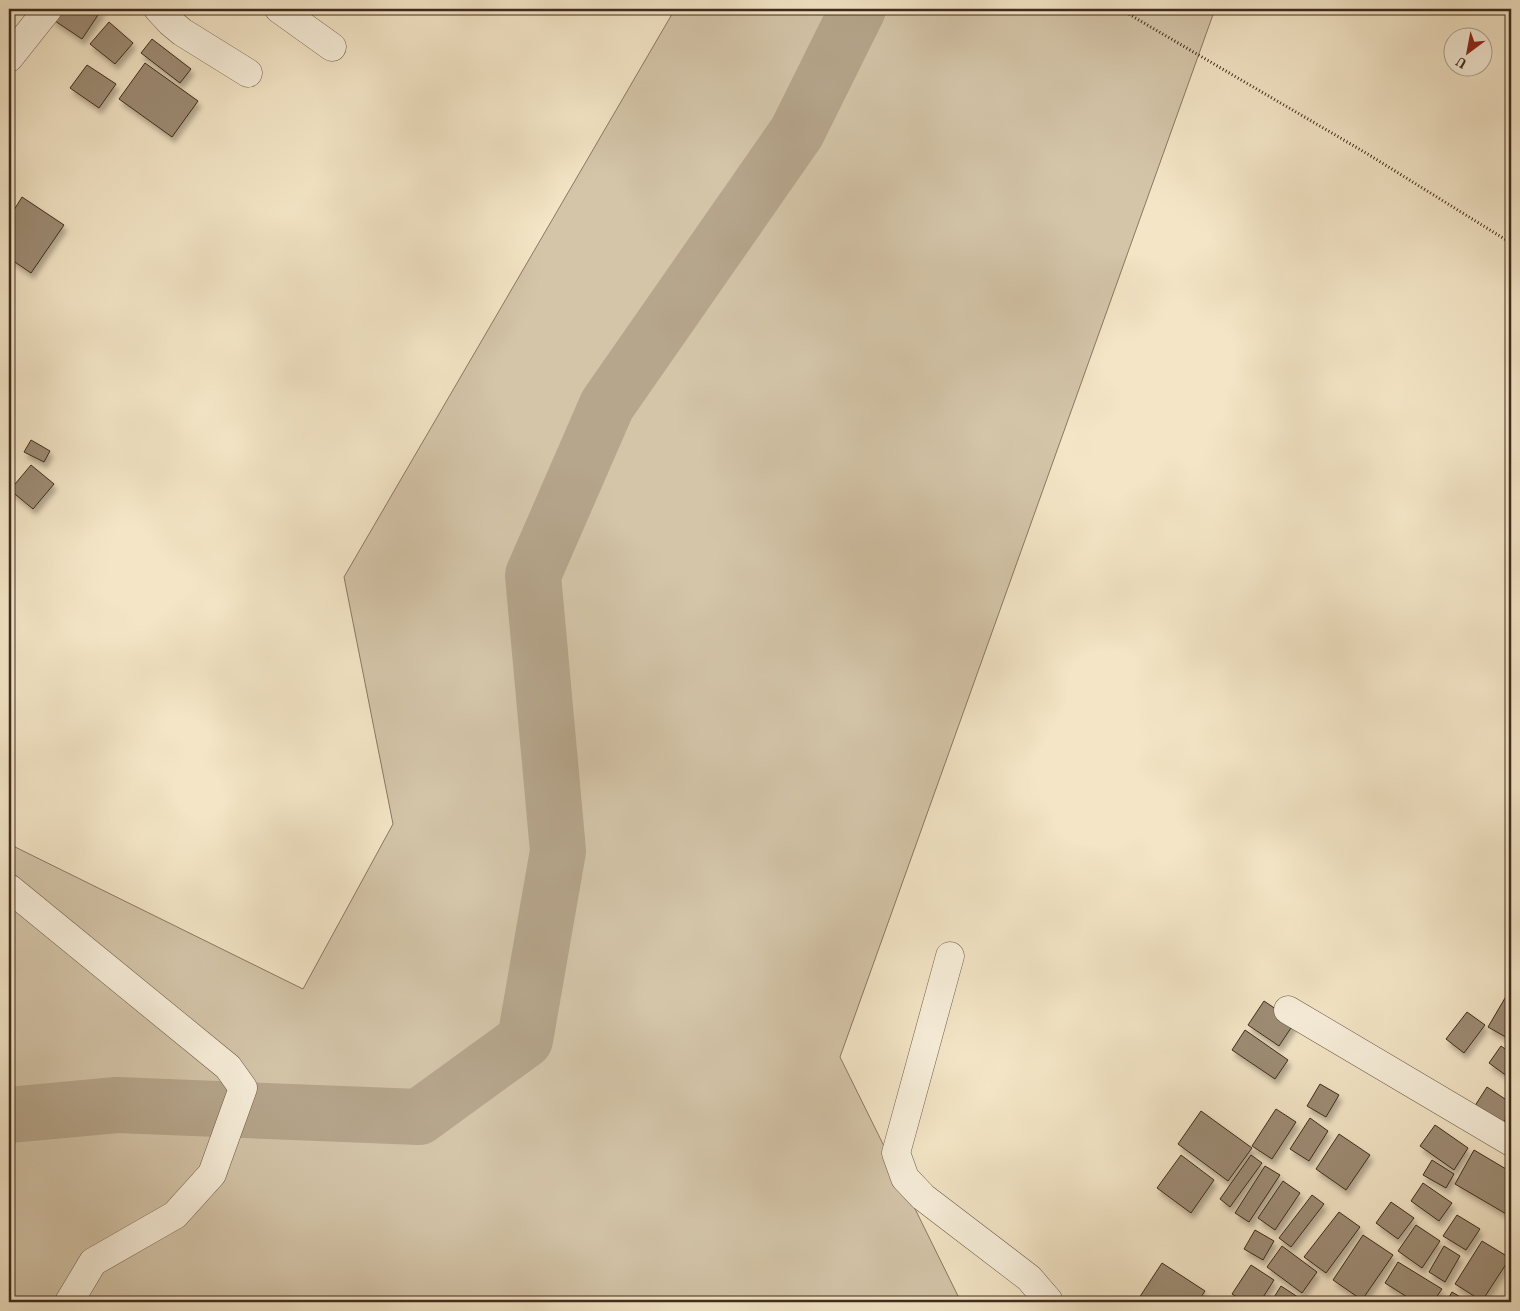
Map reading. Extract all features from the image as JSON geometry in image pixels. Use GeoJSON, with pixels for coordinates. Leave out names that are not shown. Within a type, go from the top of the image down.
{"type":"FeatureCollection","features":[{"type":"Feature","properties":{"kind":"street"},"geometry":{"type":"LineString","coordinates":[[9,58],[48,9]]}},
{"type":"Feature","properties":{"kind":"street"},"geometry":{"type":"LineString","coordinates":[[158,9],[182,32],[248,73]]}},
{"type":"Feature","properties":{"kind":"street"},"geometry":{"type":"LineString","coordinates":[[279,9],[332,47]]}},
{"type":"Feature","properties":{"kind":"street"},"geometry":{"type":"LineString","coordinates":[[9,888],[228,1067],[243,1088],[212,1174],[175,1215],[93,1262],[69,1302]]}},
{"type":"Feature","properties":{"kind":"street"},"geometry":{"type":"LineString","coordinates":[[950,956],[896,1153],[905,1178],[923,1197],[1029,1278],[1048,1300],[1047,1302]]}},
{"type":"Feature","properties":{"kind":"street"},"geometry":{"type":"LineString","coordinates":[[1288,1010],[1511,1142]]}},
{"type":"Feature","properties":{"kind":"path"},"geometry":{"type":"LineString","coordinates":[[1120,9],[1366,154],[1511,244]]}},
{"type":"Feature","properties":{"kind":"shaded area"},"geometry":{"type":"Polygon","coordinates":[[[675,9],[1215,9],[840,1057],[961,1302],[9,1302],[9,844],[303,989],[393,824],[344,577],[675,9]]]}},
{"type":"Feature","properties":{"kind":"building"},"geometry":{"type":"Polygon","coordinates":[[[59,9],[102,9],[82,39],[52,19],[59,9]]]}},
{"type":"Feature","properties":{"kind":"building"},"geometry":{"type":"Polygon","coordinates":[[[109,22],[133,43],[115,64],[90,44],[109,22]]]}},
{"type":"Feature","properties":{"kind":"building"},"geometry":{"type":"Polygon","coordinates":[[[152,39],[191,69],[180,83],[141,53],[152,39]]]}},
{"type":"Feature","properties":{"kind":"building"},"geometry":{"type":"Polygon","coordinates":[[[145,63],[198,101],[172,137],[119,99],[145,63]]]}},
{"type":"Feature","properties":{"kind":"building"},"geometry":{"type":"Polygon","coordinates":[[[87,65],[116,84],[99,108],[70,88],[87,65]]]}},
{"type":"Feature","properties":{"kind":"building"},"geometry":{"type":"Polygon","coordinates":[[[22,197],[64,225],[31,273],[9,258],[9,218],[22,197]]]}},
{"type":"Feature","properties":{"kind":"building"},"geometry":{"type":"Polygon","coordinates":[[[31,440],[50,451],[44,462],[24,452],[31,440]]]}},
{"type":"Feature","properties":{"kind":"building"},"geometry":{"type":"Polygon","coordinates":[[[31,465],[54,484],[33,509],[10,490],[31,465]]]}},
{"type":"Feature","properties":{"kind":"building"},"geometry":{"type":"Polygon","coordinates":[[[1508,993],[1511,994],[1511,1040],[1488,1027],[1508,993]]]}},
{"type":"Feature","properties":{"kind":"building"},"geometry":{"type":"Polygon","coordinates":[[[1264,1001],[1295,1022],[1279,1046],[1248,1025],[1264,1001]]]}},
{"type":"Feature","properties":{"kind":"building"},"geometry":{"type":"Polygon","coordinates":[[[1467,1012],[1485,1025],[1464,1053],[1446,1039],[1467,1012]]]}},
{"type":"Feature","properties":{"kind":"building"},"geometry":{"type":"Polygon","coordinates":[[[1245,1030],[1288,1060],[1275,1079],[1232,1050],[1245,1030]]]}},
{"type":"Feature","properties":{"kind":"building"},"geometry":{"type":"Polygon","coordinates":[[[1501,1046],[1511,1053],[1511,1079],[1489,1063],[1501,1046]]]}},
{"type":"Feature","properties":{"kind":"building"},"geometry":{"type":"Polygon","coordinates":[[[1320,1084],[1339,1095],[1326,1117],[1307,1106],[1320,1084]]]}},
{"type":"Feature","properties":{"kind":"building"},"geometry":{"type":"Polygon","coordinates":[[[1487,1087],[1511,1103],[1511,1110],[1499,1130],[1471,1112],[1487,1087]]]}},
{"type":"Feature","properties":{"kind":"building"},"geometry":{"type":"Polygon","coordinates":[[[1276,1109],[1296,1122],[1272,1159],[1252,1146],[1276,1109]]]}},
{"type":"Feature","properties":{"kind":"building"},"geometry":{"type":"Polygon","coordinates":[[[1201,1111],[1252,1148],[1228,1181],[1178,1144],[1201,1111]]]}},
{"type":"Feature","properties":{"kind":"building"},"geometry":{"type":"Polygon","coordinates":[[[1310,1118],[1328,1131],[1309,1161],[1290,1149],[1310,1118]]]}},
{"type":"Feature","properties":{"kind":"building"},"geometry":{"type":"Polygon","coordinates":[[[1435,1125],[1468,1148],[1454,1170],[1420,1146],[1435,1125]]]}},
{"type":"Feature","properties":{"kind":"building"},"geometry":{"type":"Polygon","coordinates":[[[1339,1134],[1370,1155],[1346,1190],[1316,1169],[1339,1134]]]}},
{"type":"Feature","properties":{"kind":"building"},"geometry":{"type":"Polygon","coordinates":[[[1474,1150],[1511,1172],[1511,1210],[1508,1215],[1455,1184],[1474,1150]]]}},
{"type":"Feature","properties":{"kind":"building"},"geometry":{"type":"Polygon","coordinates":[[[1181,1155],[1214,1180],[1191,1213],[1157,1188],[1181,1155]]]}},
{"type":"Feature","properties":{"kind":"building"},"geometry":{"type":"Polygon","coordinates":[[[1251,1155],[1262,1163],[1230,1207],[1220,1199],[1251,1155]]]}},
{"type":"Feature","properties":{"kind":"building"},"geometry":{"type":"Polygon","coordinates":[[[1432,1160],[1454,1174],[1446,1188],[1423,1175],[1432,1160]]]}},
{"type":"Feature","properties":{"kind":"building"},"geometry":{"type":"Polygon","coordinates":[[[1265,1166],[1280,1175],[1249,1222],[1235,1213],[1265,1166]]]}},
{"type":"Feature","properties":{"kind":"building"},"geometry":{"type":"Polygon","coordinates":[[[1283,1181],[1300,1193],[1275,1230],[1258,1218],[1283,1181]]]}},
{"type":"Feature","properties":{"kind":"building"},"geometry":{"type":"Polygon","coordinates":[[[1423,1183],[1452,1203],[1439,1221],[1411,1201],[1423,1183]]]}},
{"type":"Feature","properties":{"kind":"building"},"geometry":{"type":"Polygon","coordinates":[[[1312,1195],[1324,1204],[1291,1247],[1279,1238],[1312,1195]]]}},
{"type":"Feature","properties":{"kind":"building"},"geometry":{"type":"Polygon","coordinates":[[[1391,1202],[1414,1218],[1398,1239],[1376,1223],[1391,1202]]]}},
{"type":"Feature","properties":{"kind":"building"},"geometry":{"type":"Polygon","coordinates":[[[1339,1212],[1360,1227],[1326,1273],[1304,1257],[1339,1212]]]}},
{"type":"Feature","properties":{"kind":"building"},"geometry":{"type":"Polygon","coordinates":[[[1457,1215],[1480,1229],[1466,1250],[1443,1236],[1457,1215]]]}},
{"type":"Feature","properties":{"kind":"building"},"geometry":{"type":"Polygon","coordinates":[[[1416,1225],[1440,1241],[1422,1268],[1398,1251],[1416,1225]]]}},
{"type":"Feature","properties":{"kind":"building"},"geometry":{"type":"Polygon","coordinates":[[[1255,1230],[1274,1241],[1263,1260],[1244,1249],[1255,1230]]]}},
{"type":"Feature","properties":{"kind":"building"},"geometry":{"type":"Polygon","coordinates":[[[1363,1235],[1393,1255],[1362,1300],[1333,1280],[1363,1235]]]}},
{"type":"Feature","properties":{"kind":"building"},"geometry":{"type":"Polygon","coordinates":[[[1482,1241],[1510,1258],[1482,1301],[1455,1284],[1482,1241]]]}},
{"type":"Feature","properties":{"kind":"building"},"geometry":{"type":"Polygon","coordinates":[[[1282,1246],[1317,1272],[1302,1293],[1267,1267],[1282,1246]]]}},
{"type":"Feature","properties":{"kind":"building"},"geometry":{"type":"Polygon","coordinates":[[[1444,1246],[1460,1256],[1445,1282],[1429,1272],[1444,1246]]]}},
{"type":"Feature","properties":{"kind":"building"},"geometry":{"type":"Polygon","coordinates":[[[1398,1262],[1442,1289],[1433,1302],[1415,1302],[1385,1283],[1398,1262]]]}},
{"type":"Feature","properties":{"kind":"building"},"geometry":{"type":"Polygon","coordinates":[[[1162,1263],[1205,1291],[1198,1302],[1146,1302],[1139,1298],[1162,1263]]]}},
{"type":"Feature","properties":{"kind":"building"},"geometry":{"type":"Polygon","coordinates":[[[1251,1265],[1274,1280],[1260,1302],[1245,1302],[1232,1294],[1251,1265]]]}},
{"type":"Feature","properties":{"kind":"building"},"geometry":{"type":"Polygon","coordinates":[[[1281,1286],[1304,1301],[1271,1302],[1281,1286]]]}},
{"type":"Feature","properties":{"kind":"building"},"geometry":{"type":"Polygon","coordinates":[[[1452,1292],[1469,1302],[1446,1302],[1452,1292]]]}},
{"type":"Feature","properties":{"kind":"waterway"},"geometry":{"type":"LineString","coordinates":[[9,1115],[117,1105],[419,1117],[525,1040],[558,851],[533,575],[607,405],[797,132],[858,9]]}}]}
